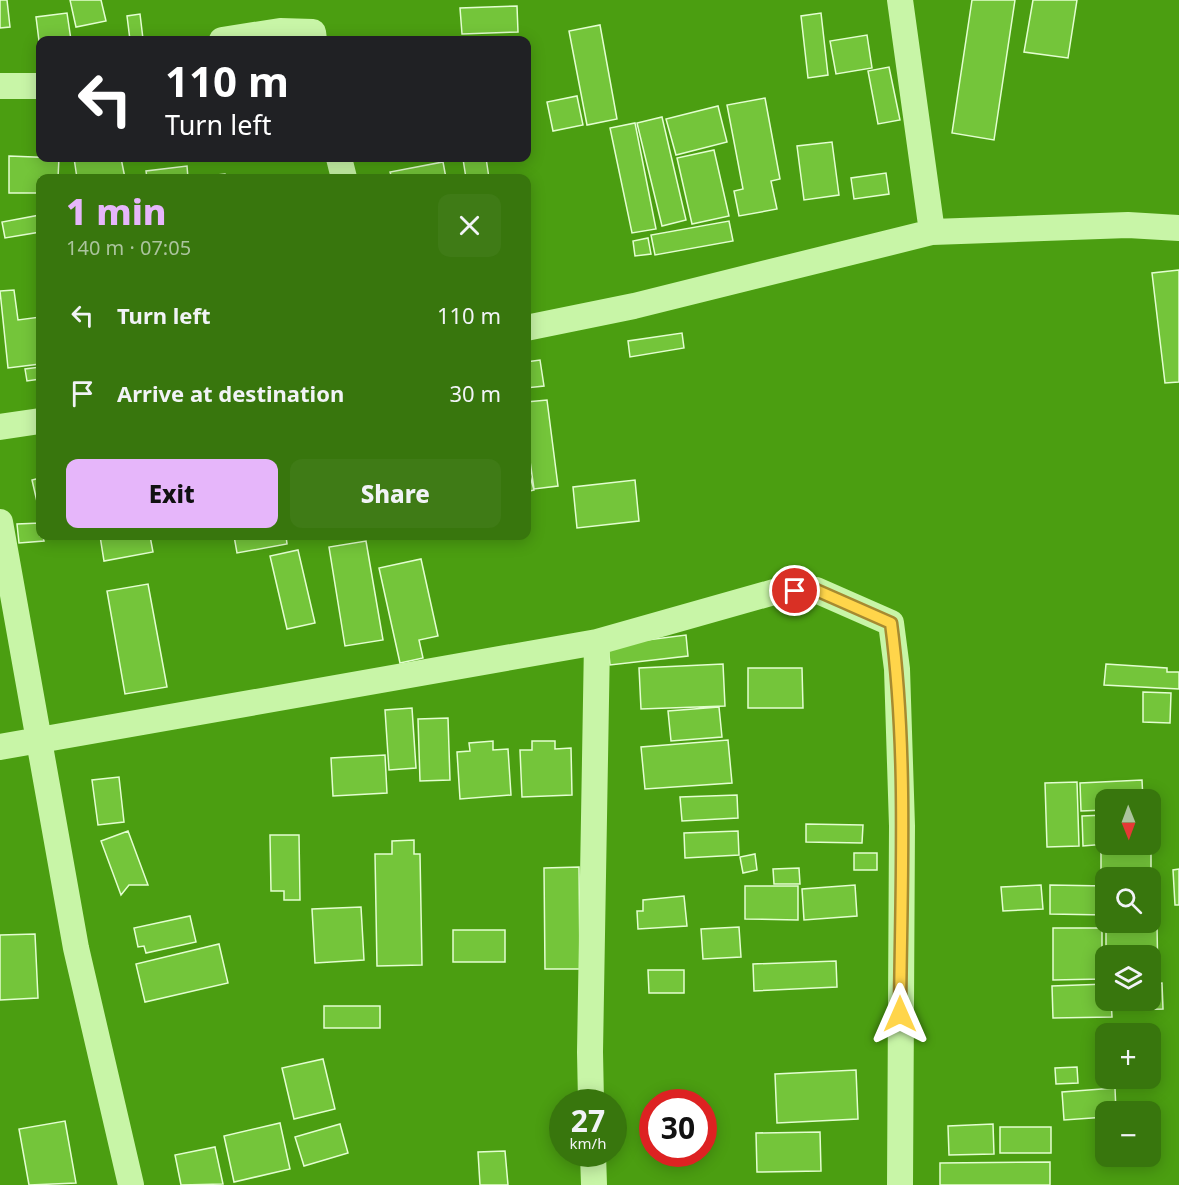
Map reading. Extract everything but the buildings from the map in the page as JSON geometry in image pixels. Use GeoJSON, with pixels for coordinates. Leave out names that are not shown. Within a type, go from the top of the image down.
{"type":"FeatureCollection","features":[{"type":"Feature","properties":{"kind":"street"},"geometry":{"type":"LineString","coordinates":[[900,0],[932,232]]}},
{"type":"Feature","properties":{"kind":"street"},"geometry":{"type":"LineString","coordinates":[[248,36],[280,31],[313,32],[314,36]]}},
{"type":"Feature","properties":{"kind":"street"},"geometry":{"type":"LineString","coordinates":[[0,86],[36,86]]}},
{"type":"Feature","properties":{"kind":"street"},"geometry":{"type":"LineString","coordinates":[[531,327],[634,306],[932,232],[1128,225],[1179,228]]}},
{"type":"Feature","properties":{"kind":"street"},"geometry":{"type":"LineString","coordinates":[[0,427],[36,422]]}},
{"type":"Feature","properties":{"kind":"street"},"geometry":{"type":"LineString","coordinates":[[0,522],[76,948],[131,1185]]}},
{"type":"Feature","properties":{"kind":"street"},"geometry":{"type":"LineString","coordinates":[[0,747],[38,738],[597,642],[774,592],[816,590],[891,623],[897,669],[902,826],[900,1185]]}},
{"type":"Feature","properties":{"kind":"street"},"geometry":{"type":"LineString","coordinates":[[591,1089],[597,642]]}},
{"type":"Feature","properties":{"kind":"street"},"geometry":{"type":"LineString","coordinates":[[593,1167],[594,1185]]}},
{"type":"Feature","properties":{"kind":"route"},"geometry":{"type":"LineString","coordinates":[[795,591],[816,590],[891,623],[897,669],[902,826],[900,1014]]}}]}
